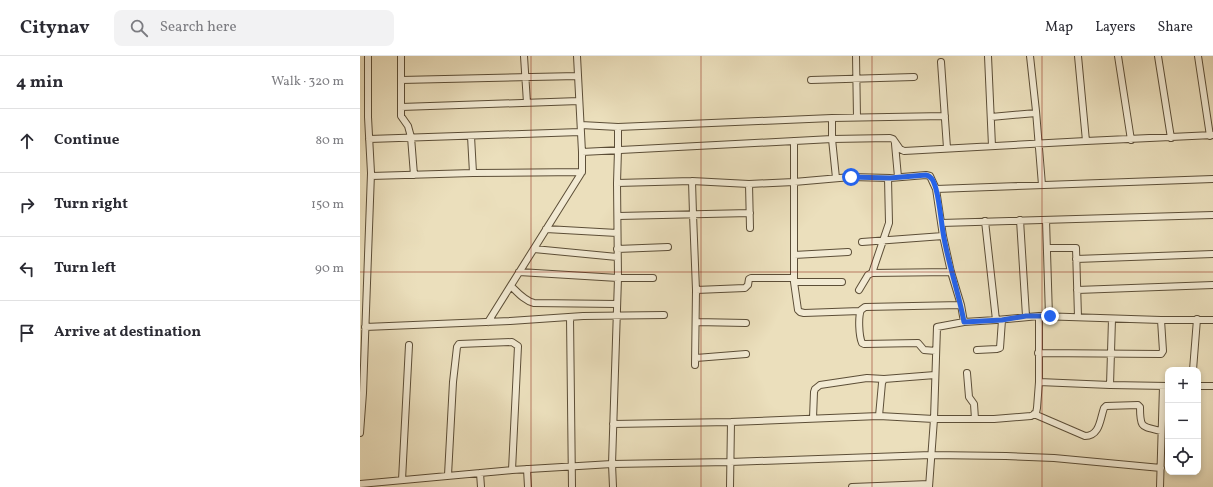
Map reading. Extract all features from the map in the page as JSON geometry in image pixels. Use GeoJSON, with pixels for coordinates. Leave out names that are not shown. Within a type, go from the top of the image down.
{"type":"FeatureCollection","features":[{"type":"Feature","properties":{"kind":"street"},"geometry":{"type":"LineString","coordinates":[[360,433],[363,393],[371,176],[368,117],[368,56]]}},
{"type":"Feature","properties":{"kind":"street"},"geometry":{"type":"LineString","coordinates":[[401,56],[402,118],[408,126],[412,137],[414,175]]}},
{"type":"Feature","properties":{"kind":"street"},"geometry":{"type":"LineString","coordinates":[[524,56],[527,103]]}},
{"type":"Feature","properties":{"kind":"street"},"geometry":{"type":"LineString","coordinates":[[488,322],[582,172],[577,56]]}},
{"type":"Feature","properties":{"kind":"street"},"geometry":{"type":"LineString","coordinates":[[856,56],[857,117]]}},
{"type":"Feature","properties":{"kind":"street"},"geometry":{"type":"LineString","coordinates":[[988,56],[992,146]]}},
{"type":"Feature","properties":{"kind":"street"},"geometry":{"type":"LineString","coordinates":[[1030,56],[1042,185]]}},
{"type":"Feature","properties":{"kind":"street"},"geometry":{"type":"LineString","coordinates":[[1078,56],[1086,141]]}},
{"type":"Feature","properties":{"kind":"street"},"geometry":{"type":"LineString","coordinates":[[1118,56],[1131,140]]}},
{"type":"Feature","properties":{"kind":"street"},"geometry":{"type":"LineString","coordinates":[[1158,56],[1171,138]]}},
{"type":"Feature","properties":{"kind":"street"},"geometry":{"type":"LineString","coordinates":[[582,152],[832,139],[890,138],[893,139],[900,149],[904,151],[1212,135],[1198,56]]}},
{"type":"Feature","properties":{"kind":"street"},"geometry":{"type":"LineString","coordinates":[[940,62],[947,148]]}},
{"type":"Feature","properties":{"kind":"street"},"geometry":{"type":"LineString","coordinates":[[401,80],[578,76]]}},
{"type":"Feature","properties":{"kind":"street"},"geometry":{"type":"LineString","coordinates":[[811,80],[914,77]]}},
{"type":"Feature","properties":{"kind":"street"},"geometry":{"type":"LineString","coordinates":[[401,108],[579,101]]}},
{"type":"Feature","properties":{"kind":"street"},"geometry":{"type":"LineString","coordinates":[[991,116],[1036,113]]}},
{"type":"Feature","properties":{"kind":"street"},"geometry":{"type":"LineString","coordinates":[[580,125],[618,127],[857,117],[945,116]]}},
{"type":"Feature","properties":{"kind":"street"},"geometry":{"type":"LineString","coordinates":[[832,118],[832,139],[836,178]]}},
{"type":"Feature","properties":{"kind":"street"},"geometry":{"type":"LineString","coordinates":[[613,487],[612,464],[618,278],[618,127]]}},
{"type":"Feature","properties":{"kind":"street"},"geometry":{"type":"LineString","coordinates":[[369,139],[580,132]]}},
{"type":"Feature","properties":{"kind":"street"},"geometry":{"type":"LineString","coordinates":[[472,136],[473,173]]}},
{"type":"Feature","properties":{"kind":"street"},"geometry":{"type":"LineString","coordinates":[[794,141],[794,280],[797,305],[800,312],[860,311],[865,307],[961,305]]}},
{"type":"Feature","properties":{"kind":"street"},"geometry":{"type":"LineString","coordinates":[[895,142],[898,177]]}},
{"type":"Feature","properties":{"kind":"street"},"geometry":{"type":"LineString","coordinates":[[371,176],[582,172]]}},
{"type":"Feature","properties":{"kind":"street"},"geometry":{"type":"LineString","coordinates":[[617,183],[692,181],[749,184],[836,178],[888,178],[928,175],[932,178],[936,189],[943,236],[964,322]]}},
{"type":"Feature","properties":{"kind":"street"},"geometry":{"type":"LineString","coordinates":[[872,273],[889,223],[888,178]]}},
{"type":"Feature","properties":{"kind":"street"},"geometry":{"type":"LineString","coordinates":[[936,189],[1213,179]]}},
{"type":"Feature","properties":{"kind":"street"},"geometry":{"type":"LineString","coordinates":[[692,181],[692,214],[696,290],[695,361],[746,354]]}},
{"type":"Feature","properties":{"kind":"street"},"geometry":{"type":"LineString","coordinates":[[749,184],[750,228]]}},
{"type":"Feature","properties":{"kind":"street"},"geometry":{"type":"LineString","coordinates":[[618,216],[750,214]]}},
{"type":"Feature","properties":{"kind":"street"},"geometry":{"type":"LineString","coordinates":[[941,223],[1213,215]]}},
{"type":"Feature","properties":{"kind":"street"},"geometry":{"type":"LineString","coordinates":[[1020,220],[1026,316]]}},
{"type":"Feature","properties":{"kind":"street"},"geometry":{"type":"LineString","coordinates":[[1046,220],[1050,316]]}},
{"type":"Feature","properties":{"kind":"street"},"geometry":{"type":"LineString","coordinates":[[976,350],[1000,348],[999,320],[985,221]]}},
{"type":"Feature","properties":{"kind":"street"},"geometry":{"type":"LineString","coordinates":[[546,229],[617,233]]}},
{"type":"Feature","properties":{"kind":"street"},"geometry":{"type":"LineString","coordinates":[[862,242],[943,236]]}},
{"type":"Feature","properties":{"kind":"street"},"geometry":{"type":"LineString","coordinates":[[1047,248],[1076,247],[1078,317]]}},
{"type":"Feature","properties":{"kind":"street"},"geometry":{"type":"LineString","coordinates":[[617,249],[668,248]]}},
{"type":"Feature","properties":{"kind":"street"},"geometry":{"type":"LineString","coordinates":[[534,249],[618,257]]}},
{"type":"Feature","properties":{"kind":"street"},"geometry":{"type":"LineString","coordinates":[[794,255],[848,252]]}},
{"type":"Feature","properties":{"kind":"street"},"geometry":{"type":"LineString","coordinates":[[1076,259],[1213,254]]}},
{"type":"Feature","properties":{"kind":"street"},"geometry":{"type":"LineString","coordinates":[[520,272],[618,278],[653,278]]}},
{"type":"Feature","properties":{"kind":"street"},"geometry":{"type":"LineString","coordinates":[[859,290],[868,275],[872,273],[951,272]]}},
{"type":"Feature","properties":{"kind":"street"},"geometry":{"type":"LineString","coordinates":[[696,290],[745,288],[748,285],[749,279],[751,278],[842,282]]}},
{"type":"Feature","properties":{"kind":"street"},"geometry":{"type":"LineString","coordinates":[[1077,290],[1213,285]]}},
{"type":"Feature","properties":{"kind":"street"},"geometry":{"type":"LineString","coordinates":[[511,286],[529,302],[534,304],[617,304]]}},
{"type":"Feature","properties":{"kind":"street"},"geometry":{"type":"LineString","coordinates":[[860,311],[860,339],[862,343],[918,343],[924,350],[936,351]]}},
{"type":"Feature","properties":{"kind":"street"},"geometry":{"type":"LineString","coordinates":[[365,327],[570,317],[664,315]]}},
{"type":"Feature","properties":{"kind":"street"},"geometry":{"type":"LineString","coordinates":[[852,487],[929,485],[934,419],[937,327],[964,322],[999,320],[1026,316],[1213,320]]}},
{"type":"Feature","properties":{"kind":"street"},"geometry":{"type":"LineString","coordinates":[[613,424],[731,422],[880,416],[934,419],[975,419],[1031,416],[1037,408],[1039,382],[1039,316]]}},
{"type":"Feature","properties":{"kind":"street"},"geometry":{"type":"LineString","coordinates":[[570,317],[572,487]]}},
{"type":"Feature","properties":{"kind":"street"},"geometry":{"type":"LineString","coordinates":[[1110,384],[1112,319]]}},
{"type":"Feature","properties":{"kind":"street"},"geometry":{"type":"LineString","coordinates":[[1194,367],[1197,319]]}},
{"type":"Feature","properties":{"kind":"street"},"geometry":{"type":"LineString","coordinates":[[1038,353],[1161,354],[1163,351],[1161,320]]}},
{"type":"Feature","properties":{"kind":"street"},"geometry":{"type":"LineString","coordinates":[[696,322],[746,324]]}},
{"type":"Feature","properties":{"kind":"street"},"geometry":{"type":"LineString","coordinates":[[448,475],[453,382],[457,346],[460,344],[512,342],[518,346],[512,470]]}},
{"type":"Feature","properties":{"kind":"street"},"geometry":{"type":"LineString","coordinates":[[402,480],[409,345]]}},
{"type":"Feature","properties":{"kind":"street"},"geometry":{"type":"LineString","coordinates":[[966,373],[969,397],[974,404],[975,419]]}},
{"type":"Feature","properties":{"kind":"street"},"geometry":{"type":"LineString","coordinates":[[813,418],[814,392],[817,386],[867,378],[935,375]]}},
{"type":"Feature","properties":{"kind":"street"},"geometry":{"type":"LineString","coordinates":[[880,416],[882,382],[884,378]]}},
{"type":"Feature","properties":{"kind":"street"},"geometry":{"type":"LineString","coordinates":[[1039,382],[1165,386]]}},
{"type":"Feature","properties":{"kind":"street"},"geometry":{"type":"LineString","coordinates":[[1201,386],[1213,386]]}},
{"type":"Feature","properties":{"kind":"street"},"geometry":{"type":"LineString","coordinates":[[1160,487],[1161,431],[1165,395]]}},
{"type":"Feature","properties":{"kind":"street"},"geometry":{"type":"LineString","coordinates":[[1034,414],[1085,436],[1089,436],[1097,430],[1106,406],[1138,405],[1140,407],[1140,419],[1142,424],[1146,427],[1161,431]]}},
{"type":"Feature","properties":{"kind":"street"},"geometry":{"type":"LineString","coordinates":[[730,487],[731,422]]}},
{"type":"Feature","properties":{"kind":"street"},"geometry":{"type":"LineString","coordinates":[[360,484],[448,475],[612,464],[730,462],[931,455],[1054,458],[1161,468]]}},
{"type":"Feature","properties":{"kind":"street"},"geometry":{"type":"LineString","coordinates":[[527,469],[528,487]]}},
{"type":"Feature","properties":{"kind":"street"},"geometry":{"type":"LineString","coordinates":[[480,473],[481,487]]}},
{"type":"Feature","properties":{"kind":"route"},"geometry":{"type":"LineString","coordinates":[[851,177],[890,178],[926,175],[932,178],[936,189],[943,236],[964,322],[1002,320],[1026,316],[1050,316]]}}]}
